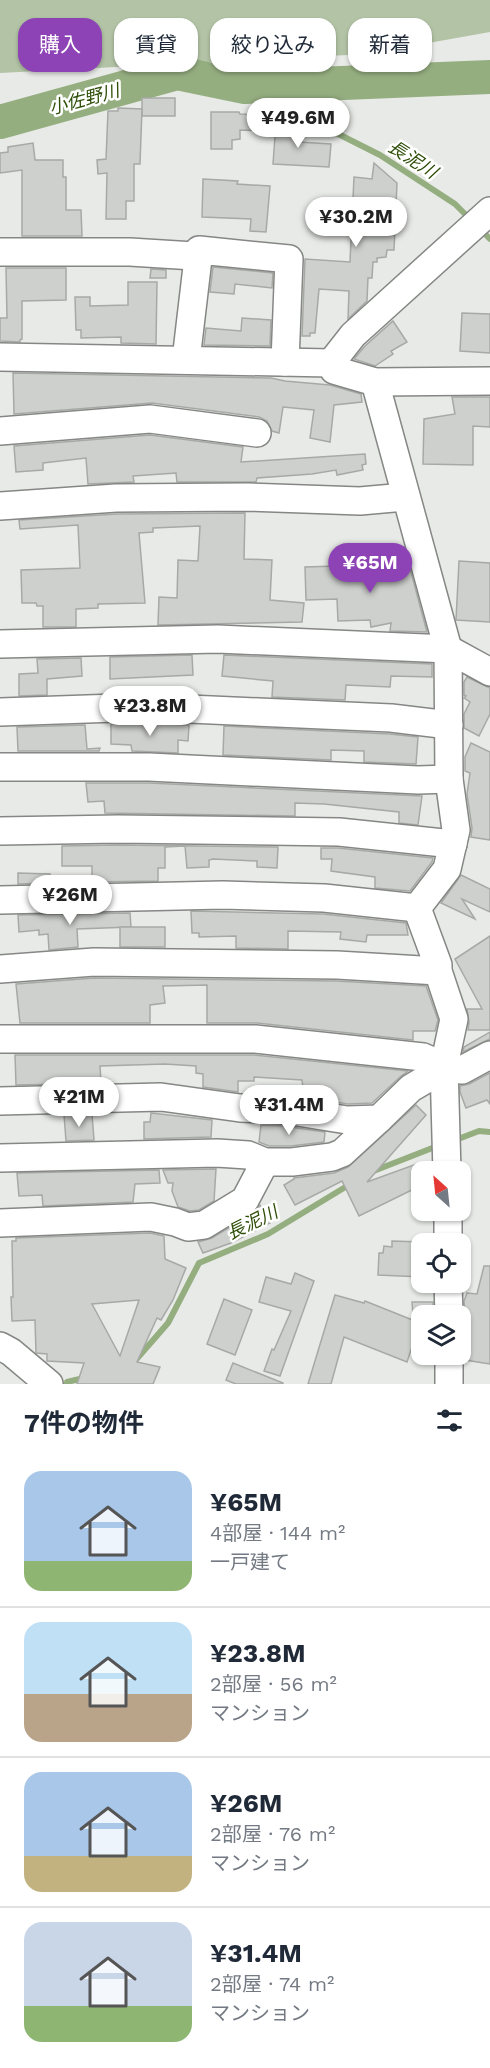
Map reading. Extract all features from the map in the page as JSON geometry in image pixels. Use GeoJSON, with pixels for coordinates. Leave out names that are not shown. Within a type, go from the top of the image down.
{"type":"FeatureCollection","features":[{"type":"Feature","properties":{"kind":"street"},"geometry":{"type":"LineString","coordinates":[[331,363],[353,335],[487,216]]}},
{"type":"Feature","properties":{"kind":"street"},"geometry":{"type":"LineString","coordinates":[[186,360],[199,250],[289,259],[285,362]]}},
{"type":"Feature","properties":{"kind":"street"},"geometry":{"type":"LineString","coordinates":[[0,252],[130,252],[197,258]]}},
{"type":"Feature","properties":{"kind":"street"},"geometry":{"type":"LineString","coordinates":[[0,357],[331,363]]}},
{"type":"Feature","properties":{"kind":"street"},"geometry":{"type":"LineString","coordinates":[[331,363],[334,370],[375,382],[490,381]]}},
{"type":"Feature","properties":{"kind":"street"},"geometry":{"type":"LineString","coordinates":[[375,382],[448,649],[449,779],[456,830],[447,869],[417,909]]}},
{"type":"Feature","properties":{"kind":"street"},"geometry":{"type":"LineString","coordinates":[[0,431],[150,419],[257,433]]}},
{"type":"Feature","properties":{"kind":"street"},"geometry":{"type":"LineString","coordinates":[[0,506],[116,498],[247,497],[360,501],[405,496]]}},
{"type":"Feature","properties":{"kind":"street"},"geometry":{"type":"LineString","coordinates":[[0,644],[218,639],[448,649],[490,672]]}},
{"type":"Feature","properties":{"kind":"street"},"geometry":{"type":"LineString","coordinates":[[0,712],[145,707],[391,718],[449,724]]}},
{"type":"Feature","properties":{"kind":"street"},"geometry":{"type":"LineString","coordinates":[[0,767],[149,767],[418,780],[449,779]]}},
{"type":"Feature","properties":{"kind":"street"},"geometry":{"type":"LineString","coordinates":[[0,831],[118,829],[339,832],[453,844]]}},
{"type":"Feature","properties":{"kind":"street"},"geometry":{"type":"LineString","coordinates":[[0,900],[223,896],[324,898],[417,909]]}},
{"type":"Feature","properties":{"kind":"street"},"geometry":{"type":"LineString","coordinates":[[417,909],[438,965],[454,1018],[445,1067],[447,1161]]}},
{"type":"Feature","properties":{"kind":"street"},"geometry":{"type":"LineString","coordinates":[[0,969],[94,962],[337,965],[438,971]]}},
{"type":"Feature","properties":{"kind":"street"},"geometry":{"type":"LineString","coordinates":[[0,1039],[255,1039],[423,1057],[445,1067],[462,1070],[490,1055]]}},
{"type":"Feature","properties":{"kind":"street"},"geometry":{"type":"LineString","coordinates":[[0,1158],[217,1153],[248,1155],[265,1162],[292,1162],[332,1157],[342,1153],[411,1088],[445,1067]]}},
{"type":"Feature","properties":{"kind":"street"},"geometry":{"type":"LineString","coordinates":[[0,1101],[161,1098],[240,1108],[285,1110],[347,1120],[379,1119]]}},
{"type":"Feature","properties":{"kind":"street"},"geometry":{"type":"LineString","coordinates":[[0,1223],[151,1217],[188,1227],[204,1225],[244,1200],[265,1162]]}},
{"type":"Feature","properties":{"kind":"street"},"geometry":{"type":"LineString","coordinates":[[0,1346],[11,1352],[48,1384]]}},
{"type":"Feature","properties":{"kind":"street"},"geometry":{"type":"LineString","coordinates":[[449,1365],[449,1384]]}},
{"type":"Feature","properties":{"kind":"green space"},"geometry":{"type":"Polygon","coordinates":[[[0,0],[490,0],[490,32],[432,42],[432,18],[348,18],[348,55],[336,56],[336,18],[210,18],[210,62],[198,63],[198,18],[114,18],[114,67],[102,68],[102,18],[18,18],[19,72],[0,73],[0,0]]]}},
{"type":"Feature","properties":{"kind":"building"},"geometry":{"type":"Polygon","coordinates":[[[142,98],[175,98],[175,116],[142,116],[142,98]]]}},
{"type":"Feature","properties":{"kind":"building"},"geometry":{"type":"Polygon","coordinates":[[[118,108],[142,109],[140,164],[134,164],[134,201],[126,201],[126,219],[106,219],[107,173],[98,174],[97,160],[106,159],[108,111],[118,111],[118,108]]]}},
{"type":"Feature","properties":{"kind":"building"},"geometry":{"type":"Polygon","coordinates":[[[211,112],[268,115],[267,131],[240,130],[240,139],[232,140],[232,149],[211,149],[211,112]]]}},
{"type":"Feature","properties":{"kind":"building"},"geometry":{"type":"Polygon","coordinates":[[[276,122],[294,123],[293,136],[299,136],[299,142],[331,144],[329,167],[273,164],[276,122]]]}},
{"type":"Feature","properties":{"kind":"building"},"geometry":{"type":"Polygon","coordinates":[[[33,143],[35,160],[63,160],[63,177],[66,177],[66,210],[81,210],[82,236],[22,236],[22,170],[0,173],[0,153],[8,152],[8,147],[33,143]]]}},
{"type":"Feature","properties":{"kind":"building"},"geometry":{"type":"Polygon","coordinates":[[[374,163],[397,183],[394,250],[387,250],[386,257],[377,258],[377,262],[373,262],[372,278],[368,278],[367,301],[348,319],[349,291],[319,289],[315,333],[302,336],[305,259],[350,262],[354,177],[372,179],[374,163]]]}},
{"type":"Feature","properties":{"kind":"building"},"geometry":{"type":"Polygon","coordinates":[[[203,179],[270,186],[266,232],[250,231],[251,219],[202,217],[203,179]]]}},
{"type":"Feature","properties":{"kind":"building"},"geometry":{"type":"Polygon","coordinates":[[[213,267],[273,273],[272,288],[235,284],[234,294],[210,292],[213,267]]]}},
{"type":"Feature","properties":{"kind":"building"},"geometry":{"type":"Polygon","coordinates":[[[6,268],[66,268],[66,300],[22,301],[22,339],[20,342],[0,341],[0,318],[7,318],[6,268]]]}},
{"type":"Feature","properties":{"kind":"building"},"geometry":{"type":"Polygon","coordinates":[[[151,269],[166,270],[166,278],[150,278],[151,269]]]}},
{"type":"Feature","properties":{"kind":"building"},"geometry":{"type":"Polygon","coordinates":[[[128,282],[157,282],[156,344],[121,343],[121,337],[81,338],[81,330],[76,330],[75,297],[90,297],[90,306],[128,305],[128,282]]]}},
{"type":"Feature","properties":{"kind":"building"},"geometry":{"type":"Polygon","coordinates":[[[462,313],[490,314],[490,353],[460,351],[462,313]]]}},
{"type":"Feature","properties":{"kind":"building"},"geometry":{"type":"Polygon","coordinates":[[[242,318],[271,320],[270,346],[204,345],[206,328],[241,331],[242,318]]]}},
{"type":"Feature","properties":{"kind":"building"},"geometry":{"type":"Polygon","coordinates":[[[393,321],[407,342],[391,351],[393,354],[375,366],[354,359],[365,346],[393,321]]]}},
{"type":"Feature","properties":{"kind":"building"},"geometry":{"type":"Polygon","coordinates":[[[13,373],[271,378],[330,385],[361,394],[362,402],[334,405],[330,442],[310,438],[314,410],[283,407],[279,433],[272,431],[267,421],[259,417],[152,403],[14,414],[13,373]]]}},
{"type":"Feature","properties":{"kind":"building"},"geometry":{"type":"Polygon","coordinates":[[[452,397],[490,397],[490,427],[473,426],[473,465],[423,464],[424,419],[455,414],[452,397]]]}},
{"type":"Feature","properties":{"kind":"building"},"geometry":{"type":"Polygon","coordinates":[[[150,435],[243,447],[241,462],[365,454],[366,464],[362,465],[363,470],[337,475],[336,470],[257,478],[256,482],[177,482],[176,473],[133,476],[134,482],[88,484],[86,458],[43,463],[43,470],[16,472],[14,446],[150,435]]]}},
{"type":"Feature","properties":{"kind":"building"},"geometry":{"type":"Polygon","coordinates":[[[245,513],[244,559],[272,560],[270,600],[304,603],[302,622],[158,625],[159,597],[177,598],[178,560],[198,561],[200,526],[153,528],[153,532],[139,533],[145,603],[98,604],[98,608],[76,609],[76,627],[43,627],[43,606],[37,606],[36,603],[22,603],[21,570],[80,568],[78,525],[20,529],[19,520],[117,514],[245,513]]]}},
{"type":"Feature","properties":{"kind":"building"},"geometry":{"type":"Polygon","coordinates":[[[408,561],[427,632],[390,631],[391,623],[371,627],[370,620],[338,621],[337,599],[306,600],[305,567],[408,561]]]}},
{"type":"Feature","properties":{"kind":"building"},"geometry":{"type":"Polygon","coordinates":[[[459,561],[490,563],[490,622],[456,620],[459,561]]]}},
{"type":"Feature","properties":{"kind":"building"},"geometry":{"type":"Polygon","coordinates":[[[192,655],[193,675],[110,679],[110,657],[192,655]]]}},
{"type":"Feature","properties":{"kind":"building"},"geometry":{"type":"Polygon","coordinates":[[[224,655],[432,664],[432,677],[391,676],[390,687],[346,685],[345,700],[272,697],[273,681],[222,676],[224,655]]]}},
{"type":"Feature","properties":{"kind":"building"},"geometry":{"type":"Polygon","coordinates":[[[81,658],[82,676],[47,679],[47,695],[19,696],[19,674],[38,673],[37,659],[81,658]]]}},
{"type":"Feature","properties":{"kind":"building"},"geometry":{"type":"Polygon","coordinates":[[[467,677],[490,688],[490,714],[479,736],[464,728],[464,714],[470,702],[464,698],[466,696],[464,695],[464,682],[467,677]]]}},
{"type":"Feature","properties":{"kind":"building"},"geometry":{"type":"Polygon","coordinates":[[[111,724],[189,725],[188,741],[178,740],[178,753],[132,751],[131,745],[111,744],[111,724]]]}},
{"type":"Feature","properties":{"kind":"building"},"geometry":{"type":"Polygon","coordinates":[[[85,725],[87,749],[100,748],[99,751],[18,751],[17,727],[85,725]]]}},
{"type":"Feature","properties":{"kind":"building"},"geometry":{"type":"Polygon","coordinates":[[[224,726],[418,737],[416,764],[364,762],[364,751],[331,750],[331,760],[223,755],[224,726]]]}},
{"type":"Feature","properties":{"kind":"building"},"geometry":{"type":"Polygon","coordinates":[[[471,743],[490,752],[490,840],[471,837],[472,828],[467,794],[470,773],[465,771],[465,757],[471,743]]]}},
{"type":"Feature","properties":{"kind":"building"},"geometry":{"type":"Polygon","coordinates":[[[86,783],[149,783],[422,796],[418,825],[399,823],[399,812],[324,804],[295,803],[295,816],[105,813],[104,801],[88,802],[86,783]]]}},
{"type":"Feature","properties":{"kind":"building"},"geometry":{"type":"Polygon","coordinates":[[[118,845],[278,847],[277,868],[257,867],[257,861],[213,859],[209,860],[209,867],[187,868],[185,846],[165,847],[165,868],[158,868],[158,881],[92,882],[92,866],[62,866],[62,846],[118,845]]]}},
{"type":"Feature","properties":{"kind":"building"},"geometry":{"type":"Polygon","coordinates":[[[321,848],[433,858],[410,891],[375,888],[375,877],[331,871],[332,859],[321,859],[321,848]]]}},
{"type":"Feature","properties":{"kind":"building"},"geometry":{"type":"Polygon","coordinates":[[[18,873],[50,874],[50,883],[18,884],[18,873]]]}},
{"type":"Feature","properties":{"kind":"building"},"geometry":{"type":"Polygon","coordinates":[[[461,875],[490,889],[490,912],[462,899],[475,919],[441,903],[461,875]]]}},
{"type":"Feature","properties":{"kind":"building"},"geometry":{"type":"Polygon","coordinates":[[[191,911],[323,914],[406,923],[408,935],[367,935],[366,942],[340,939],[341,932],[288,931],[288,949],[236,948],[236,936],[199,937],[199,933],[192,933],[191,911]]]}},
{"type":"Feature","properties":{"kind":"building"},"geometry":{"type":"Polygon","coordinates":[[[130,913],[131,927],[77,929],[78,947],[49,950],[48,934],[39,935],[39,930],[19,932],[18,915],[130,913]]]}},
{"type":"Feature","properties":{"kind":"building"},"geometry":{"type":"Polygon","coordinates":[[[120,927],[165,927],[165,947],[120,947],[120,927]]]}},
{"type":"Feature","properties":{"kind":"building"},"geometry":{"type":"Polygon","coordinates":[[[490,936],[490,1030],[468,1030],[467,1009],[482,1009],[455,959],[490,936]]]}},
{"type":"Feature","properties":{"kind":"building"},"geometry":{"type":"Polygon","coordinates":[[[94,978],[336,981],[426,986],[438,1020],[435,1031],[413,1031],[413,1040],[257,1023],[207,1023],[207,985],[163,986],[165,1003],[150,1005],[150,1023],[20,1023],[16,984],[94,978]]]}},
{"type":"Feature","properties":{"kind":"building"},"geometry":{"type":"Polygon","coordinates":[[[490,1032],[490,1039],[463,1052],[464,1047],[490,1032]]]}},
{"type":"Feature","properties":{"kind":"building"},"geometry":{"type":"Polygon","coordinates":[[[15,1055],[254,1055],[408,1071],[372,1103],[348,1104],[304,1097],[302,1080],[254,1077],[254,1081],[238,1081],[238,1092],[203,1087],[203,1074],[196,1073],[196,1066],[165,1064],[100,1066],[101,1083],[16,1085],[15,1055]]]}},
{"type":"Feature","properties":{"kind":"building"},"geometry":{"type":"Polygon","coordinates":[[[490,1073],[490,1104],[487,1100],[466,1108],[460,1086],[490,1073]]]}},
{"type":"Feature","properties":{"kind":"building"},"geometry":{"type":"Polygon","coordinates":[[[416,1105],[426,1115],[367,1182],[411,1166],[411,1190],[359,1216],[342,1181],[295,1205],[284,1185],[294,1178],[334,1173],[348,1167],[416,1105]]]}},
{"type":"Feature","properties":{"kind":"building"},"geometry":{"type":"Polygon","coordinates":[[[151,1113],[212,1120],[211,1137],[144,1139],[144,1122],[150,1122],[151,1113]]]}},
{"type":"Feature","properties":{"kind":"building"},"geometry":{"type":"Polygon","coordinates":[[[92,1114],[94,1140],[66,1141],[64,1115],[92,1114]]]}},
{"type":"Feature","properties":{"kind":"building"},"geometry":{"type":"Polygon","coordinates":[[[261,1125],[325,1132],[324,1142],[269,1146],[259,1142],[261,1125]]]}},
{"type":"Feature","properties":{"kind":"building"},"geometry":{"type":"Polygon","coordinates":[[[216,1169],[214,1201],[199,1210],[190,1211],[178,1207],[172,1191],[173,1183],[168,1183],[163,1170],[216,1169]]]}},
{"type":"Feature","properties":{"kind":"building"},"geometry":{"type":"Polygon","coordinates":[[[159,1170],[160,1183],[135,1184],[133,1202],[43,1206],[42,1195],[19,1196],[17,1173],[159,1170]]]}},
{"type":"Feature","properties":{"kind":"building"},"geometry":{"type":"Polygon","coordinates":[[[260,1205],[270,1223],[231,1243],[203,1253],[198,1242],[212,1238],[253,1213],[260,1205]]]}},
{"type":"Feature","properties":{"kind":"building"},"geometry":{"type":"Polygon","coordinates":[[[150,1233],[164,1236],[165,1259],[186,1268],[173,1300],[161,1320],[157,1318],[137,1362],[160,1367],[153,1384],[77,1384],[84,1363],[47,1361],[47,1354],[36,1353],[35,1320],[12,1321],[12,1241],[16,1241],[16,1238],[150,1233]],[[139,1300],[92,1304],[120,1356],[139,1300]]]}},
{"type":"Feature","properties":{"kind":"building"},"geometry":{"type":"Polygon","coordinates":[[[392,1241],[411,1242],[411,1276],[378,1275],[379,1253],[383,1253],[384,1246],[392,1247],[392,1241]]]}},
{"type":"Feature","properties":{"kind":"building"},"geometry":{"type":"Polygon","coordinates":[[[484,1266],[490,1266],[490,1364],[471,1361],[471,1305],[464,1305],[464,1301],[467,1293],[477,1294],[484,1266]]]}},
{"type":"Feature","properties":{"kind":"building"},"geometry":{"type":"Polygon","coordinates":[[[295,1273],[314,1281],[280,1376],[264,1371],[291,1311],[259,1302],[266,1277],[291,1284],[295,1273]]]}},
{"type":"Feature","properties":{"kind":"building"},"geometry":{"type":"Polygon","coordinates":[[[335,1295],[364,1303],[365,1301],[411,1319],[411,1350],[407,1362],[344,1337],[331,1384],[308,1384],[335,1295]]]}},
{"type":"Feature","properties":{"kind":"building"},"geometry":{"type":"Polygon","coordinates":[[[224,1299],[252,1310],[235,1355],[207,1344],[224,1299]]]}},
{"type":"Feature","properties":{"kind":"building"},"geometry":{"type":"Polygon","coordinates":[[[412,1302],[433,1302],[433,1305],[412,1305],[412,1302]]]}},
{"type":"Feature","properties":{"kind":"building"},"geometry":{"type":"Polygon","coordinates":[[[233,1363],[283,1384],[236,1384],[226,1380],[233,1363]]]}},
{"type":"Feature","properties":{"kind":"waterway","name":"長泥川"},"geometry":{"type":"LineString","coordinates":[[0,122],[177,73],[245,87],[490,77]]}},
{"type":"Feature","properties":{"kind":"waterway","name":"長泥川"},"geometry":{"type":"LineString","coordinates":[[245,87],[380,155],[455,204],[470,219]]}},
{"type":"Feature","properties":{"kind":"waterway","name":"長泥川"},"geometry":{"type":"LineString","coordinates":[[480,229],[490,239]]}},
{"type":"Feature","properties":{"kind":"waterway","name":"長泥川"},"geometry":{"type":"LineString","coordinates":[[453,1141],[479,1131],[490,1132]]}},
{"type":"Feature","properties":{"kind":"waterway","name":"長泥川"},"geometry":{"type":"LineString","coordinates":[[371,1172],[440,1145]]}},
{"type":"Feature","properties":{"kind":"waterway","name":"長泥川"},"geometry":{"type":"LineString","coordinates":[[134,1362],[168,1323],[199,1263],[268,1234],[352,1183]]}},
{"type":"Feature","properties":{"kind":"waterway","name":"長泥川"},"geometry":{"type":"LineString","coordinates":[[67,1384],[67,1382],[84,1378]]}},
{"type":"Feature","properties":{"kind":"water label","name":"小佐野川"},"geometry":{"type":"Point","coordinates":[84,99]}}]}
